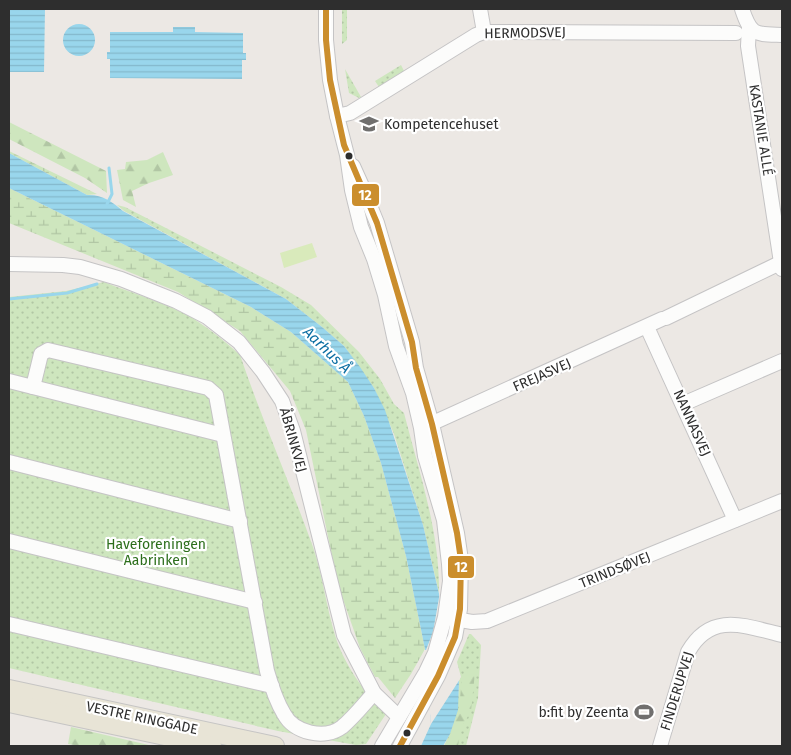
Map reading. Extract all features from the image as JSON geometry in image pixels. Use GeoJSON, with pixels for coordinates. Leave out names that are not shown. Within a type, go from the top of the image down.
{"type":"FeatureCollection","features":[{"type":"Feature","properties":{"kind":"main road","name":"VESTRE RINGGADE"},"geometry":{"type":"LineString","coordinates":[[9,690],[275,746]]}},
{"type":"Feature","properties":{"kind":"main road","name":"VESTRE RINGGADE"},"geometry":{"type":"LineString","coordinates":[[9,702],[212,746]]}},
{"type":"Feature","properties":{"kind":"street"},"geometry":{"type":"LineString","coordinates":[[326,9],[328,59],[336,116],[347,155],[352,190],[361,227],[385,294],[396,346],[427,426],[460,553],[461,584],[452,619],[426,672],[382,746]]}},
{"type":"Feature","properties":{"kind":"street"},"geometry":{"type":"LineString","coordinates":[[480,9],[484,32]]}},
{"type":"Feature","properties":{"kind":"street"},"geometry":{"type":"LineString","coordinates":[[742,9],[742,30]]}},
{"type":"Feature","properties":{"kind":"street","name":"HERMODSVEJ"},"geometry":{"type":"LineString","coordinates":[[336,116],[350,113],[476,35],[484,32],[742,30],[782,35]]}},
{"type":"Feature","properties":{"kind":"street","name":"KASTANIE ALLÉ"},"geometry":{"type":"LineString","coordinates":[[742,30],[748,46],[782,265]]}},
{"type":"Feature","properties":{"kind":"street","name":"ÅBRINKVEJ"},"geometry":{"type":"LineString","coordinates":[[9,264],[63,264],[121,279],[176,301],[207,317],[239,342],[263,372],[282,401],[293,432],[344,635],[374,693],[399,717]]}},
{"type":"Feature","properties":{"kind":"street","name":"FREJASVEJ"},"geometry":{"type":"LineString","coordinates":[[427,426],[782,265]]}},
{"type":"Feature","properties":{"kind":"street","name":"NANNASVEJ"},"geometry":{"type":"LineString","coordinates":[[648,327],[735,520]]}},
{"type":"Feature","properties":{"kind":"street"},"geometry":{"type":"LineString","coordinates":[[33,387],[41,354],[48,350],[208,388],[216,395],[272,686],[284,716],[307,732],[321,734],[341,728],[374,693]]}},
{"type":"Feature","properties":{"kind":"street"},"geometry":{"type":"LineString","coordinates":[[683,404],[782,361]]}},
{"type":"Feature","properties":{"kind":"street"},"geometry":{"type":"LineString","coordinates":[[9,381],[223,434]]}},
{"type":"Feature","properties":{"kind":"street"},"geometry":{"type":"LineString","coordinates":[[9,462],[240,521]]}},
{"type":"Feature","properties":{"kind":"street","name":"TRINDSØVEJ"},"geometry":{"type":"LineString","coordinates":[[452,619],[487,622],[782,501]]}},
{"type":"Feature","properties":{"kind":"street"},"geometry":{"type":"LineString","coordinates":[[9,541],[256,602]]}},
{"type":"Feature","properties":{"kind":"street"},"geometry":{"type":"LineString","coordinates":[[400,746],[428,695],[452,645],[452,619]]}},
{"type":"Feature","properties":{"kind":"street"},"geometry":{"type":"LineString","coordinates":[[9,624],[272,686]]}},
{"type":"Feature","properties":{"kind":"street","name":"FINDERUPVEJ"},"geometry":{"type":"LineString","coordinates":[[660,746],[688,652],[693,642],[701,634],[716,626],[733,624],[782,635]]}},
{"type":"Feature","properties":{"kind":"green space"},"geometry":{"type":"Polygon","coordinates":[[[342,9],[347,9],[347,40],[342,44],[342,9]]]}},
{"type":"Feature","properties":{"kind":"green space"},"geometry":{"type":"Polygon","coordinates":[[[401,65],[404,71],[379,87],[375,81],[401,65]]]}},
{"type":"Feature","properties":{"kind":"green space"},"geometry":{"type":"Polygon","coordinates":[[[345,69],[361,97],[359,98],[349,93],[345,69]]]}},
{"type":"Feature","properties":{"kind":"green space"},"geometry":{"type":"Polygon","coordinates":[[[9,122],[106,171],[107,193],[85,178],[9,139],[9,122]]]}},
{"type":"Feature","properties":{"kind":"green space"},"geometry":{"type":"Polygon","coordinates":[[[9,151],[97,194],[87,195],[9,153],[9,151]]]}},
{"type":"Feature","properties":{"kind":"green space"},"geometry":{"type":"Polygon","coordinates":[[[163,152],[173,175],[132,191],[136,207],[123,200],[117,170],[125,169],[126,162],[147,160],[163,152]]]}},
{"type":"Feature","properties":{"kind":"green space"},"geometry":{"type":"Polygon","coordinates":[[[9,188],[251,307],[291,332],[348,382],[364,416],[381,463],[406,556],[425,649],[395,698],[378,677],[375,677],[360,648],[338,585],[306,430],[290,391],[240,331],[178,292],[9,223],[9,188]]]}},
{"type":"Feature","properties":{"kind":"green space"},"geometry":{"type":"Polygon","coordinates":[[[117,205],[125,207],[281,287],[311,305],[359,352],[380,379],[394,404],[404,413],[428,502],[436,547],[439,593],[423,525],[394,434],[374,388],[344,346],[286,299],[124,211],[117,205]]]}},
{"type":"Feature","properties":{"kind":"green space"},"geometry":{"type":"Polygon","coordinates":[[[312,243],[317,257],[284,268],[280,253],[312,243]]]}},
{"type":"Feature","properties":{"kind":"green space","name":"Haveforeningen Aabrinken"},"geometry":{"type":"Polygon","coordinates":[[[104,282],[184,313],[224,341],[240,355],[313,547],[339,647],[356,678],[386,714],[366,744],[356,745],[278,731],[9,668],[9,297],[66,291],[104,282]]]}},
{"type":"Feature","properties":{"kind":"green space"},"geometry":{"type":"Polygon","coordinates":[[[469,634],[481,645],[478,698],[466,746],[444,746],[454,722],[457,706],[459,680],[461,677],[457,662],[469,634]]]}},
{"type":"Feature","properties":{"kind":"green space"},"geometry":{"type":"Polygon","coordinates":[[[468,669],[473,669],[475,672],[471,711],[461,728],[458,746],[446,746],[459,710],[462,677],[468,669]]]}},
{"type":"Feature","properties":{"kind":"green space"},"geometry":{"type":"Polygon","coordinates":[[[71,727],[153,746],[80,746],[68,744],[71,727]]]}},
{"type":"Feature","properties":{"kind":"water"},"geometry":{"type":"Polygon","coordinates":[[[9,9],[45,9],[44,72],[9,72],[9,9]]]}},
{"type":"Feature","properties":{"kind":"water"},"geometry":{"type":"Polygon","coordinates":[[[79,24],[85,25],[90,29],[94,34],[94,46],[90,51],[85,55],[79,56],[73,55],[68,51],[64,46],[63,40],[64,34],[68,29],[73,25],[79,24]]]}},
{"type":"Feature","properties":{"kind":"water"},"geometry":{"type":"Polygon","coordinates":[[[173,27],[195,27],[195,32],[243,33],[243,53],[246,53],[246,60],[242,60],[242,79],[110,78],[110,59],[107,59],[107,52],[110,52],[110,32],[173,32],[173,27]]]}},
{"type":"Feature","properties":{"kind":"water","name":"Aarhus Å"},"geometry":{"type":"Polygon","coordinates":[[[9,153],[87,195],[106,199],[123,211],[286,299],[344,346],[360,367],[374,388],[385,410],[423,525],[459,680],[458,710],[450,734],[443,746],[421,746],[431,724],[425,649],[406,556],[381,463],[364,416],[348,382],[291,332],[251,307],[9,188],[9,153]]]}},
{"type":"Feature","properties":{"kind":"pier"},"geometry":{"type":"Polygon","coordinates":[[[440,592],[460,679],[431,724],[424,650],[426,650],[433,632],[440,592]]]}},
{"type":"Feature","properties":{"kind":"waterway"},"geometry":{"type":"LineString","coordinates":[[107,204],[112,194],[109,168]]}},
{"type":"Feature","properties":{"kind":"waterway"},"geometry":{"type":"LineString","coordinates":[[9,299],[67,293],[97,284]]}},
{"type":"Feature","properties":{"kind":"transit line","name":"12"},"geometry":{"type":"LineString","coordinates":[[326,9],[326,40],[330,80],[344,145],[377,223],[412,342],[416,368],[432,424],[457,533],[461,560],[460,609],[455,637],[438,676],[400,746]]}},
{"type":"Feature","properties":{"kind":"place","name":"Kompetencehuset"},"geometry":{"type":"Point","coordinates":[369,124]}},
{"type":"Feature","properties":{"kind":"place","name":"b:fit by Zeenta"},"geometry":{"type":"Point","coordinates":[644,712]}}]}
